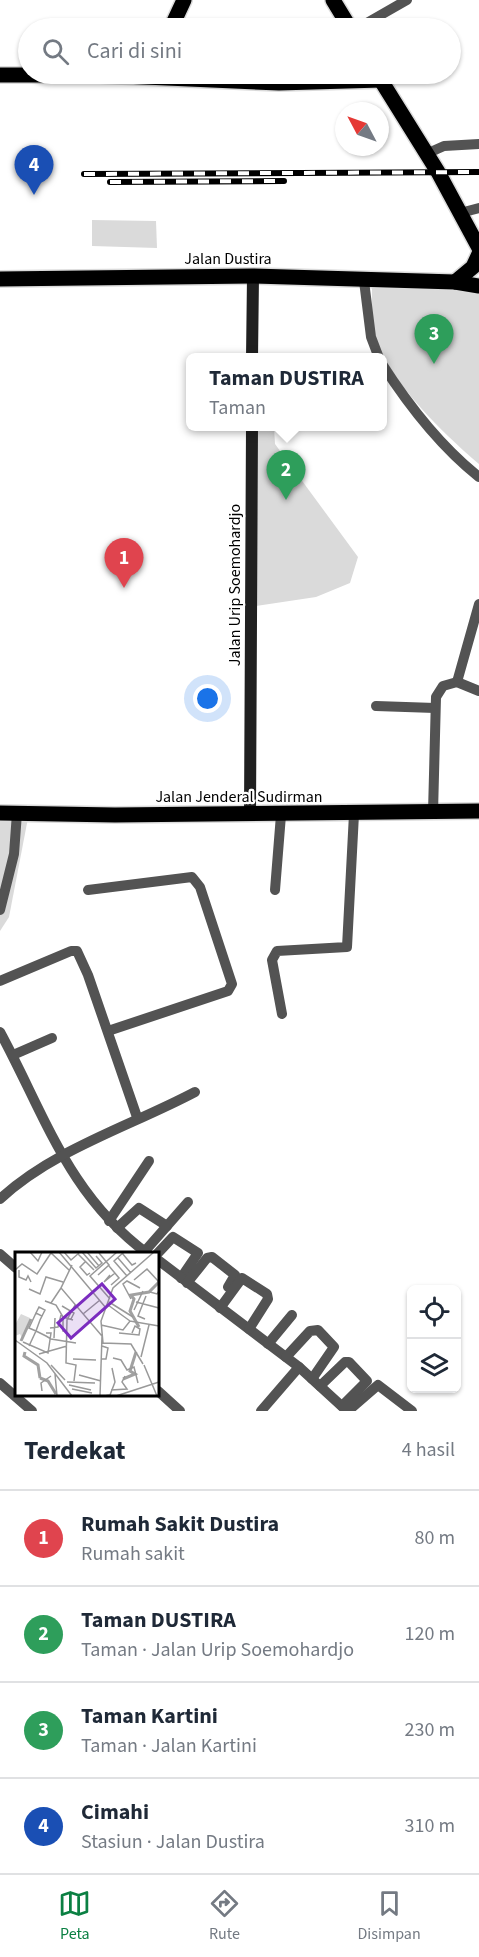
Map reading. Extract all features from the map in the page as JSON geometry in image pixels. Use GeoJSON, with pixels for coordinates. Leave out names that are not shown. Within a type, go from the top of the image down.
{"type":"FeatureCollection","features":[{"type":"Feature","properties":{"kind":"main road"},"geometry":{"type":"LineString","coordinates":[[176,18],[184,0]]}},
{"type":"Feature","properties":{"kind":"main road"},"geometry":{"type":"LineString","coordinates":[[333,0],[344,18]]}},
{"type":"Feature","properties":{"kind":"main road"},"geometry":{"type":"LineString","coordinates":[[0,75],[18,75]]}},
{"type":"Feature","properties":{"kind":"main road"},"geometry":{"type":"LineString","coordinates":[[383,84],[479,248]]}},
{"type":"Feature","properties":{"kind":"main road"},"geometry":{"type":"LineString","coordinates":[[455,282],[473,267],[479,254]]}},
{"type":"Feature","properties":{"kind":"main road"},"geometry":{"type":"LineString","coordinates":[[252,353],[253,276]]}},
{"type":"Feature","properties":{"kind":"main road","name":"Jalan Dustira"},"geometry":{"type":"LineString","coordinates":[[0,279],[253,276],[455,282],[479,286]]}},
{"type":"Feature","properties":{"kind":"main road","name":"Jalan Urip Soemohardjo"},"geometry":{"type":"LineString","coordinates":[[250,815],[252,431]]}},
{"type":"Feature","properties":{"kind":"main road","name":"Jalan Jenderal Sudirman"},"geometry":{"type":"LineString","coordinates":[[0,813],[280,815],[479,812]]}},
{"type":"Feature","properties":{"kind":"street"},"geometry":{"type":"LineString","coordinates":[[376,18],[407,0]]}},
{"type":"Feature","properties":{"kind":"street"},"geometry":{"type":"LineString","coordinates":[[426,154],[444,146],[479,144]]}},
{"type":"Feature","properties":{"kind":"street"},"geometry":{"type":"LineString","coordinates":[[460,213],[479,208]]}},
{"type":"Feature","properties":{"kind":"street"},"geometry":{"type":"LineString","coordinates":[[364,281],[369,327],[378,353]]}},
{"type":"Feature","properties":{"kind":"street"},"geometry":{"type":"LineString","coordinates":[[387,372],[401,394],[433,433],[479,477]]}},
{"type":"Feature","properties":{"kind":"street"},"geometry":{"type":"LineString","coordinates":[[457,682],[479,604]]}},
{"type":"Feature","properties":{"kind":"street"},"geometry":{"type":"LineString","coordinates":[[433,813],[435,708],[439,692],[443,686],[457,682],[479,691]]}},
{"type":"Feature","properties":{"kind":"street"},"geometry":{"type":"LineString","coordinates":[[376,706],[435,708]]}},
{"type":"Feature","properties":{"kind":"street"},"geometry":{"type":"LineString","coordinates":[[0,910],[14,854],[17,813]]}},
{"type":"Feature","properties":{"kind":"street"},"geometry":{"type":"LineString","coordinates":[[282,1014],[272,960],[274,954],[283,949],[345,948],[354,814]]}},
{"type":"Feature","properties":{"kind":"street"},"geometry":{"type":"LineString","coordinates":[[275,890],[280,815]]}},
{"type":"Feature","properties":{"kind":"street"},"geometry":{"type":"LineString","coordinates":[[88,890],[192,877],[200,887],[232,981],[232,987],[228,991],[108,1031]]}},
{"type":"Feature","properties":{"kind":"street"},"geometry":{"type":"LineString","coordinates":[[0,981],[75,950],[88,975],[137,1117]]}},
{"type":"Feature","properties":{"kind":"street"},"geometry":{"type":"LineString","coordinates":[[0,1032],[62,1158],[113,1225],[146,1252],[188,1202]]}},
{"type":"Feature","properties":{"kind":"street"},"geometry":{"type":"LineString","coordinates":[[13,1055],[52,1038]]}},
{"type":"Feature","properties":{"kind":"street"},"geometry":{"type":"LineString","coordinates":[[0,1199],[25,1177],[137,1117],[166,1107],[195,1092]]}},
{"type":"Feature","properties":{"kind":"street"},"geometry":{"type":"LineString","coordinates":[[113,1225],[149,1161]]}},
{"type":"Feature","properties":{"kind":"street"},"geometry":{"type":"LineString","coordinates":[[113,1225],[140,1208],[167,1226]]}},
{"type":"Feature","properties":{"kind":"street"},"geometry":{"type":"LineString","coordinates":[[159,1252],[173,1237],[198,1253],[184,1280]]}},
{"type":"Feature","properties":{"kind":"street"},"geometry":{"type":"LineString","coordinates":[[0,1254],[15,1267]]}},
{"type":"Feature","properties":{"kind":"street"},"geometry":{"type":"LineString","coordinates":[[184,1280],[207,1258],[215,1259],[235,1276],[218,1306]]}},
{"type":"Feature","properties":{"kind":"street"},"geometry":{"type":"LineString","coordinates":[[159,1261],[299,1367],[346,1409]]}},
{"type":"Feature","properties":{"kind":"street"},"geometry":{"type":"LineString","coordinates":[[218,1306],[242,1278],[267,1294],[268,1299],[249,1329]]}},
{"type":"Feature","properties":{"kind":"street"},"geometry":{"type":"LineString","coordinates":[[268,1344],[292,1315]]}},
{"type":"Feature","properties":{"kind":"street"},"geometry":{"type":"LineString","coordinates":[[286,1358],[310,1331],[318,1330],[334,1347],[316,1382]]}},
{"type":"Feature","properties":{"kind":"street"},"geometry":{"type":"LineString","coordinates":[[316,1382],[345,1362],[349,1362],[366,1376],[366,1384],[346,1409]]}},
{"type":"Feature","properties":{"kind":"street"},"geometry":{"type":"LineString","coordinates":[[261,1411],[299,1367]]}},
{"type":"Feature","properties":{"kind":"street"},"geometry":{"type":"LineString","coordinates":[[0,1383],[32,1411]]}},
{"type":"Feature","properties":{"kind":"street"},"geometry":{"type":"LineString","coordinates":[[346,1409],[378,1385],[412,1411]]}},
{"type":"Feature","properties":{"kind":"street"},"geometry":{"type":"LineString","coordinates":[[159,1392],[180,1411]]}},
{"type":"Feature","properties":{"kind":"shaded area"},"geometry":{"type":"Polygon","coordinates":[[[92,220],[156,221],[157,248],[92,246],[92,220]]]}},
{"type":"Feature","properties":{"kind":"shaded area"},"geometry":{"type":"Polygon","coordinates":[[[372,287],[479,290],[479,464],[432,420],[401,384],[387,363],[387,353],[382,353],[379,347],[373,329],[372,287]]]}},
{"type":"Feature","properties":{"kind":"shaded area"},"geometry":{"type":"Polygon","coordinates":[[[255,431],[274,431],[275,444],[358,557],[350,583],[316,597],[256,606],[255,431]]]}},
{"type":"Feature","properties":{"kind":"shaded area"},"geometry":{"type":"Polygon","coordinates":[[[0,818],[28,818],[9,917],[0,931],[0,818]]]}},
{"type":"Feature","properties":{"kind":"railway"},"geometry":{"type":"LineString","coordinates":[[84,174],[479,172]]}},
{"type":"Feature","properties":{"kind":"railway"},"geometry":{"type":"LineString","coordinates":[[110,182],[284,181]]}},
{"type":"Feature","properties":{"kind":"place","name":"Cimahi"},"geometry":{"type":"Point","coordinates":[34,195]}},
{"type":"Feature","properties":{"kind":"place","name":"Taman Kartini"},"geometry":{"type":"Point","coordinates":[434,364]}},
{"type":"Feature","properties":{"kind":"place","name":"Taman DUSTIRA"},"geometry":{"type":"Point","coordinates":[286,500]}},
{"type":"Feature","properties":{"kind":"place","name":"Rumah Sakit Dustira"},"geometry":{"type":"Point","coordinates":[124,588]}}]}
